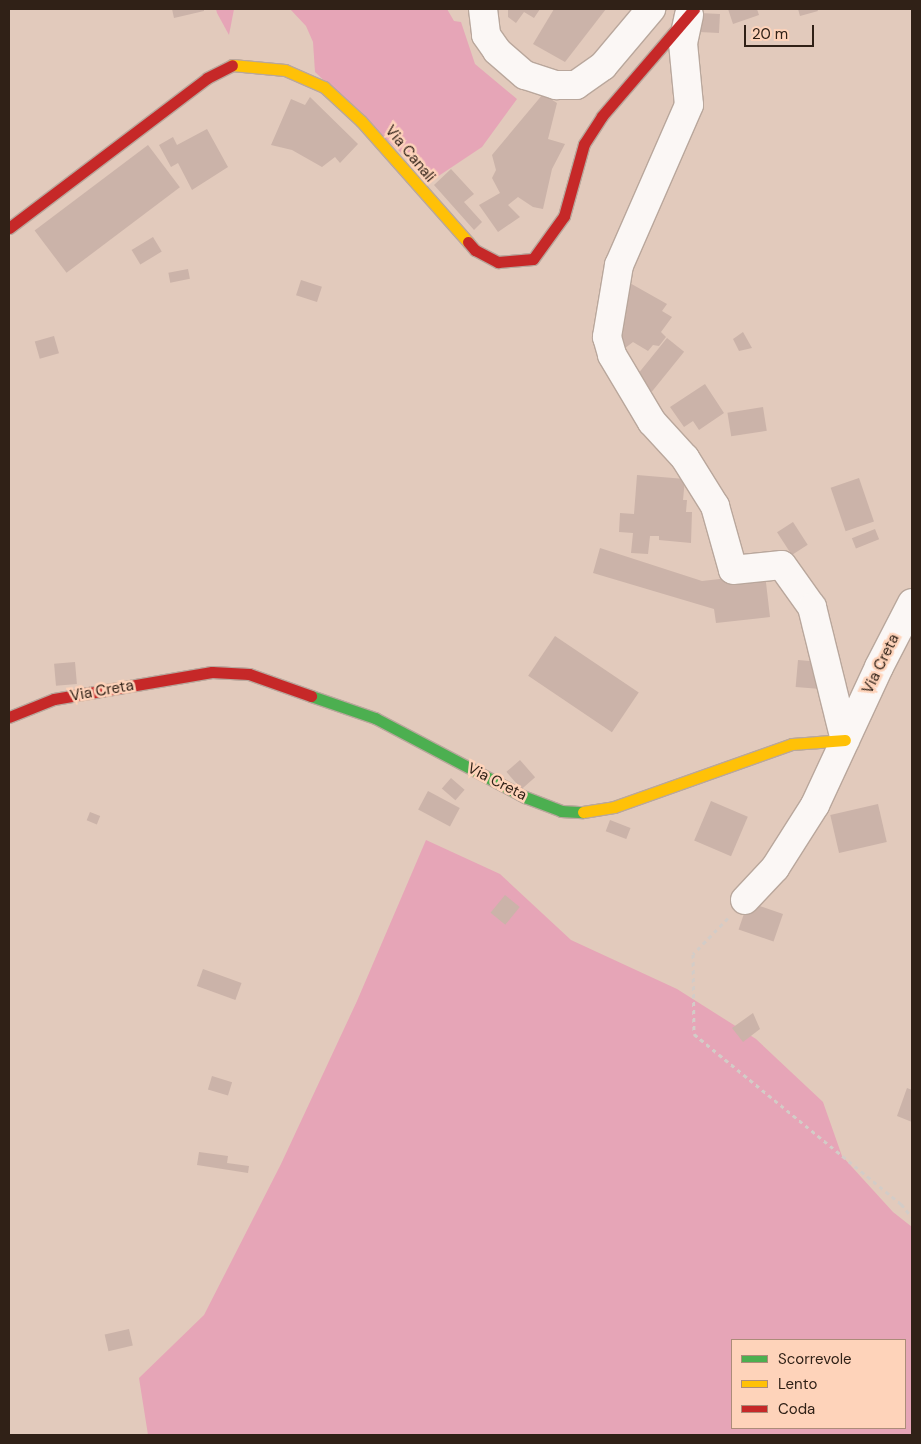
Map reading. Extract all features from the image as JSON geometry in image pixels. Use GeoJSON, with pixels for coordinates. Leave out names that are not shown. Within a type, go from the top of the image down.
{"type":"FeatureCollection","features":[{"type":"Feature","properties":{"kind":"street"},"geometry":{"type":"LineString","coordinates":[[483,9],[486,35],[497,51],[525,75],[556,85],[576,85],[603,66],[651,9]]}},
{"type":"Feature","properties":{"kind":"street"},"geometry":{"type":"LineString","coordinates":[[691,12],[682,43],[689,105],[619,265],[607,336],[612,355],[652,422],[685,458],[715,506],[733,570],[782,565],[812,607],[845,740],[815,805],[775,868],[745,900]]}},
{"type":"Feature","properties":{"kind":"street","name":"Via Canali"},"geometry":{"type":"LineString","coordinates":[[9,228],[207,78],[232,65],[285,70],[324,87],[362,120],[475,250],[498,262],[533,259],[564,216],[584,144],[602,116],[691,12]]}},
{"type":"Feature","properties":{"kind":"street","name":"Via Creta"},"geometry":{"type":"LineString","coordinates":[[9,717],[54,699],[212,672],[250,674],[375,718],[525,797],[561,810],[585,812],[614,807],[792,744],[845,740],[912,603]]}},
{"type":"Feature","properties":{"kind":"path"},"geometry":{"type":"LineString","coordinates":[[745,900],[693,954],[694,1034],[901,1204],[912,1217]]}},
{"type":"Feature","properties":{"kind":"shaded area"},"geometry":{"type":"Polygon","coordinates":[[[216,9],[234,9],[229,35],[217,13],[216,9]]]}},
{"type":"Feature","properties":{"kind":"shaded area"},"geometry":{"type":"Polygon","coordinates":[[[290,9],[447,9],[454,21],[461,22],[475,64],[517,99],[482,147],[431,181],[315,72],[313,42],[306,26],[290,9]]]}},
{"type":"Feature","properties":{"kind":"shaded area"},"geometry":{"type":"Polygon","coordinates":[[[426,840],[500,874],[571,940],[677,989],[756,1039],[823,1102],[842,1156],[893,1212],[912,1227],[912,1435],[148,1435],[139,1378],[204,1315],[281,1164],[357,1001],[426,840]]]}},
{"type":"Feature","properties":{"kind":"building"},"geometry":{"type":"Polygon","coordinates":[[[172,9],[204,9],[204,11],[174,18],[172,9]]]}},
{"type":"Feature","properties":{"kind":"building"},"geometry":{"type":"Polygon","coordinates":[[[508,9],[540,9],[534,18],[524,12],[516,23],[508,17],[508,9]]]}},
{"type":"Feature","properties":{"kind":"building"},"geometry":{"type":"Polygon","coordinates":[[[554,9],[606,9],[565,62],[533,44],[554,9]]]}},
{"type":"Feature","properties":{"kind":"building"},"geometry":{"type":"Polygon","coordinates":[[[728,9],[757,9],[759,15],[733,24],[728,9]]]}},
{"type":"Feature","properties":{"kind":"building"},"geometry":{"type":"Polygon","coordinates":[[[798,9],[817,9],[818,11],[800,16],[798,9]]]}},
{"type":"Feature","properties":{"kind":"building"},"geometry":{"type":"Polygon","coordinates":[[[700,13],[720,14],[719,33],[699,32],[700,13]]]}},
{"type":"Feature","properties":{"kind":"building"},"geometry":{"type":"Polygon","coordinates":[[[543,94],[557,103],[548,139],[565,144],[552,169],[543,209],[533,207],[518,197],[508,205],[520,217],[498,232],[479,205],[500,193],[492,178],[496,170],[492,155],[543,94]]]}},
{"type":"Feature","properties":{"kind":"building"},"geometry":{"type":"Polygon","coordinates":[[[310,97],[358,144],[340,163],[335,157],[322,167],[292,150],[271,145],[291,99],[305,105],[310,97]]]}},
{"type":"Feature","properties":{"kind":"building"},"geometry":{"type":"Polygon","coordinates":[[[207,129],[228,167],[192,190],[178,163],[171,167],[159,145],[173,137],[177,145],[207,129]]]}},
{"type":"Feature","properties":{"kind":"building"},"geometry":{"type":"Polygon","coordinates":[[[148,145],[180,187],[66,273],[35,230],[148,145]]]}},
{"type":"Feature","properties":{"kind":"building"},"geometry":{"type":"Polygon","coordinates":[[[451,169],[474,194],[464,202],[482,222],[474,230],[434,185],[451,169]]]}},
{"type":"Feature","properties":{"kind":"building"},"geometry":{"type":"Polygon","coordinates":[[[153,237],[162,252],[140,264],[132,250],[153,237]]]}},
{"type":"Feature","properties":{"kind":"building"},"geometry":{"type":"Polygon","coordinates":[[[188,269],[190,279],[170,283],[168,273],[188,269]]]}},
{"type":"Feature","properties":{"kind":"building"},"geometry":{"type":"Polygon","coordinates":[[[301,280],[322,287],[317,302],[296,295],[301,280]]]}},
{"type":"Feature","properties":{"kind":"building"},"geometry":{"type":"Polygon","coordinates":[[[628,282],[667,304],[662,311],[672,317],[661,332],[666,337],[659,346],[653,345],[648,351],[633,342],[616,355],[628,282]]]}},
{"type":"Feature","properties":{"kind":"building"},"geometry":{"type":"Polygon","coordinates":[[[743,332],[752,348],[739,351],[733,339],[743,332]]]}},
{"type":"Feature","properties":{"kind":"building"},"geometry":{"type":"Polygon","coordinates":[[[54,336],[59,353],[40,359],[35,342],[54,336]]]}},
{"type":"Feature","properties":{"kind":"building"},"geometry":{"type":"Polygon","coordinates":[[[667,338],[684,352],[652,391],[635,378],[667,338]]]}},
{"type":"Feature","properties":{"kind":"building"},"geometry":{"type":"Polygon","coordinates":[[[705,384],[724,413],[699,430],[693,421],[684,427],[670,407],[705,384]]]}},
{"type":"Feature","properties":{"kind":"building"},"geometry":{"type":"Polygon","coordinates":[[[763,407],[767,431],[731,436],[727,413],[763,407]]]}},
{"type":"Feature","properties":{"kind":"building"},"geometry":{"type":"Polygon","coordinates":[[[637,475],[685,479],[683,500],[687,500],[686,512],[692,512],[691,543],[659,540],[659,536],[650,536],[648,554],[631,553],[633,533],[619,532],[620,513],[634,514],[637,475]]]}},
{"type":"Feature","properties":{"kind":"building"},"geometry":{"type":"Polygon","coordinates":[[[859,478],[874,521],[846,531],[831,488],[859,478]]]}},
{"type":"Feature","properties":{"kind":"building"},"geometry":{"type":"Polygon","coordinates":[[[793,522],[808,545],[792,555],[777,532],[793,522]]]}},
{"type":"Feature","properties":{"kind":"building"},"geometry":{"type":"Polygon","coordinates":[[[875,529],[879,539],[856,549],[852,538],[875,529]]]}},
{"type":"Feature","properties":{"kind":"building"},"geometry":{"type":"Polygon","coordinates":[[[600,548],[702,581],[765,574],[770,617],[716,623],[714,609],[593,573],[600,548]]]}},
{"type":"Feature","properties":{"kind":"building"},"geometry":{"type":"Polygon","coordinates":[[[555,636],[639,692],[612,732],[528,676],[555,636]]]}},
{"type":"Feature","properties":{"kind":"building"},"geometry":{"type":"Polygon","coordinates":[[[798,660],[820,662],[818,689],[796,687],[798,660]]]}},
{"type":"Feature","properties":{"kind":"building"},"geometry":{"type":"Polygon","coordinates":[[[75,662],[77,684],[56,686],[54,664],[75,662]]]}},
{"type":"Feature","properties":{"kind":"building"},"geometry":{"type":"Polygon","coordinates":[[[520,760],[535,777],[522,789],[506,772],[520,760]]]}},
{"type":"Feature","properties":{"kind":"building"},"geometry":{"type":"Polygon","coordinates":[[[451,778],[465,790],[455,800],[442,789],[451,778]]]}},
{"type":"Feature","properties":{"kind":"building"},"geometry":{"type":"Polygon","coordinates":[[[428,791],[460,808],[450,826],[418,810],[428,791]]]}},
{"type":"Feature","properties":{"kind":"building"},"geometry":{"type":"Polygon","coordinates":[[[711,801],[748,817],[731,856],[694,841],[711,801]]]}},
{"type":"Feature","properties":{"kind":"building"},"geometry":{"type":"Polygon","coordinates":[[[878,804],[887,842],[839,853],[830,815],[878,804]]]}},
{"type":"Feature","properties":{"kind":"building"},"geometry":{"type":"Polygon","coordinates":[[[90,812],[100,816],[97,824],[87,820],[90,812]]]}},
{"type":"Feature","properties":{"kind":"building"},"geometry":{"type":"Polygon","coordinates":[[[610,820],[631,828],[626,839],[606,831],[610,820]]]}},
{"type":"Feature","properties":{"kind":"building"},"geometry":{"type":"Polygon","coordinates":[[[505,895],[520,907],[505,925],[491,913],[505,895]]]}},
{"type":"Feature","properties":{"kind":"building"},"geometry":{"type":"Polygon","coordinates":[[[748,902],[783,914],[774,941],[739,929],[748,902]]]}},
{"type":"Feature","properties":{"kind":"building"},"geometry":{"type":"Polygon","coordinates":[[[203,969],[242,983],[235,1000],[197,986],[203,969]]]}},
{"type":"Feature","properties":{"kind":"building"},"geometry":{"type":"Polygon","coordinates":[[[753,1013],[760,1029],[743,1042],[732,1028],[753,1013]]]}},
{"type":"Feature","properties":{"kind":"building"},"geometry":{"type":"Polygon","coordinates":[[[212,1076],[232,1082],[228,1096],[208,1089],[212,1076]]]}},
{"type":"Feature","properties":{"kind":"building"},"geometry":{"type":"Polygon","coordinates":[[[907,1088],[912,1090],[912,1122],[897,1116],[907,1088]]]}},
{"type":"Feature","properties":{"kind":"building"},"geometry":{"type":"Polygon","coordinates":[[[199,1152],[228,1156],[227,1163],[249,1166],[248,1173],[197,1165],[199,1152]]]}},
{"type":"Feature","properties":{"kind":"building"},"geometry":{"type":"Polygon","coordinates":[[[129,1329],[133,1346],[108,1351],[105,1335],[129,1329]]]}},
{"type":"Feature","properties":{"kind":"traffic: fast"},"geometry":{"type":"LineString","coordinates":[[311,696],[375,718],[525,797],[561,811],[583,812]]}},
{"type":"Feature","properties":{"kind":"traffic: slow"},"geometry":{"type":"LineString","coordinates":[[232,65],[285,70],[324,87],[361,121],[468,242]]}},
{"type":"Feature","properties":{"kind":"traffic: slow"},"geometry":{"type":"LineString","coordinates":[[583,812],[614,807],[792,744],[845,740]]}},
{"type":"Feature","properties":{"kind":"traffic: jam"},"geometry":{"type":"LineString","coordinates":[[468,242],[475,250],[498,262],[533,259],[564,216],[584,144],[602,116],[694,9]]}},
{"type":"Feature","properties":{"kind":"traffic: jam"},"geometry":{"type":"LineString","coordinates":[[9,228],[207,78],[232,65]]}},
{"type":"Feature","properties":{"kind":"traffic: jam"},"geometry":{"type":"LineString","coordinates":[[9,717],[54,699],[212,672],[249,674],[311,696]]}}]}
